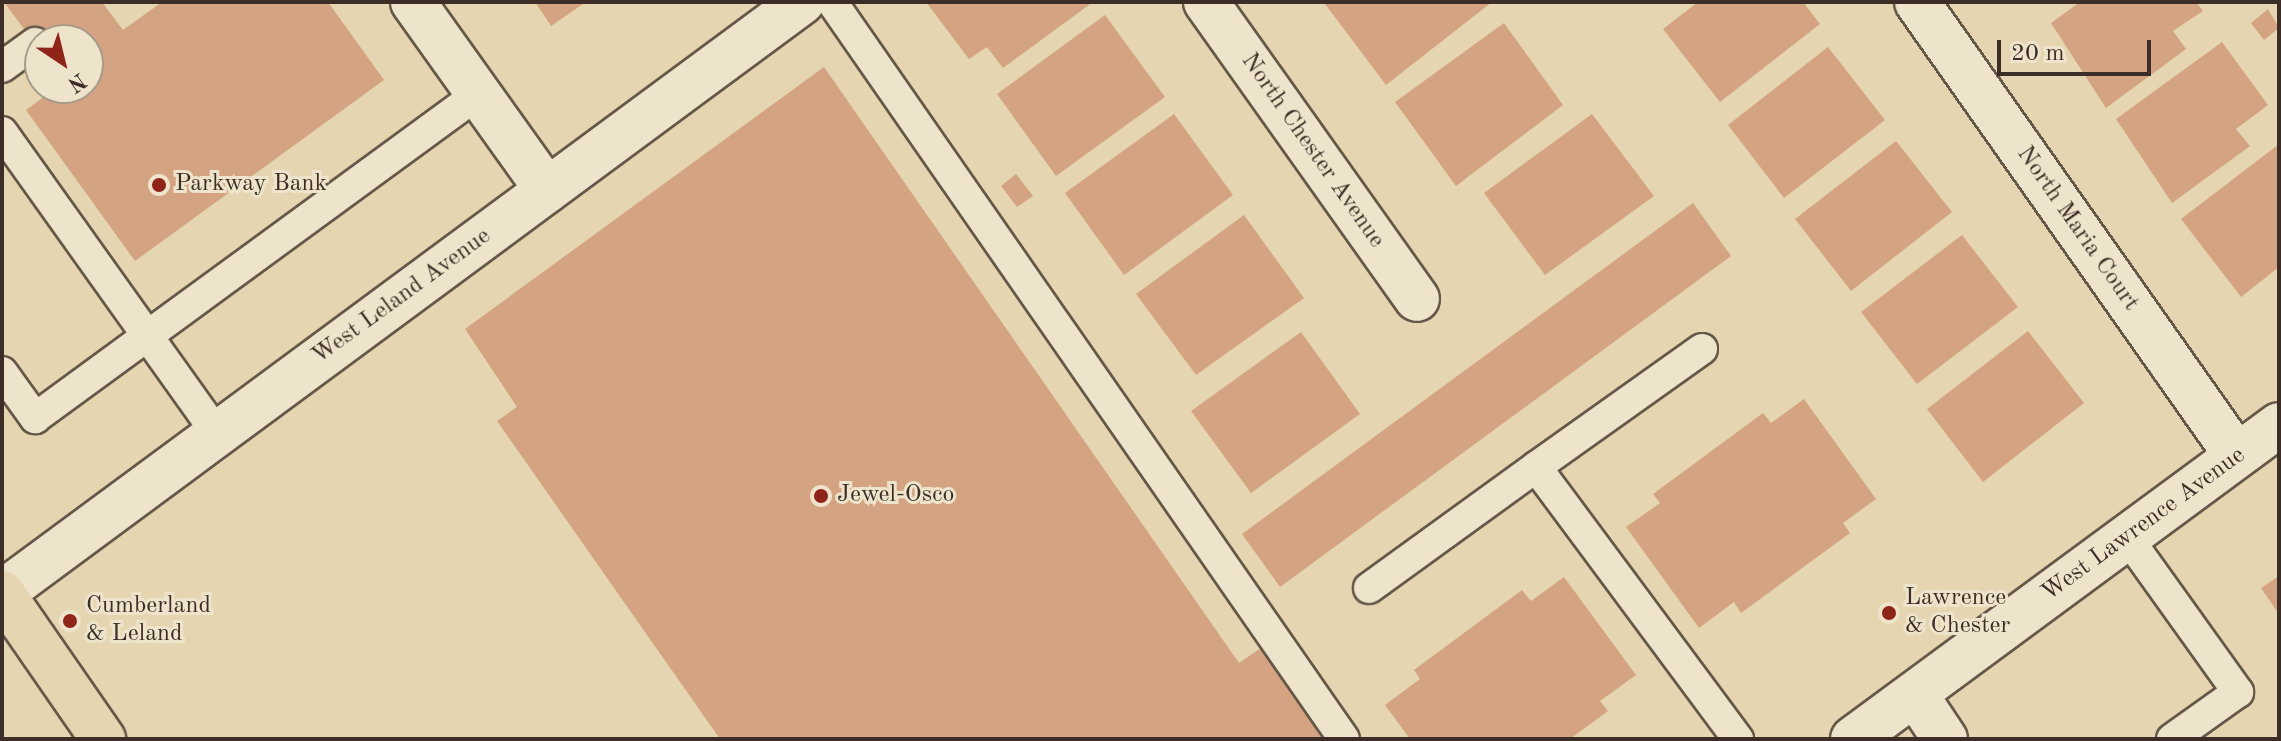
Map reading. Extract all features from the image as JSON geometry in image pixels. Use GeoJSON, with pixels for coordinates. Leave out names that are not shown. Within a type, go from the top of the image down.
{"type":"FeatureCollection","features":[{"type":"Feature","properties":{"kind":"main road"},"geometry":{"type":"LineString","coordinates":[[2,593],[103,739]]}},
{"type":"Feature","properties":{"kind":"street"},"geometry":{"type":"LineString","coordinates":[[413,2],[547,190]]}},
{"type":"Feature","properties":{"kind":"street","name":"West Leland Avenue"},"geometry":{"type":"LineString","coordinates":[[2,593],[802,2]]}},
{"type":"Feature","properties":{"kind":"street","name":"North Chester Avenue"},"geometry":{"type":"LineString","coordinates":[[1206,2],[1417,299]]}},
{"type":"Feature","properties":{"kind":"street","name":"North Maria Court"},"geometry":{"type":"LineString","coordinates":[[1917,2],[2237,456]]}},
{"type":"Feature","properties":{"kind":"street","name":"West Lawrence Avenue"},"geometry":{"type":"LineString","coordinates":[[1853,739],[2279,425]]}},
{"type":"Feature","properties":{"kind":"street"},"geometry":{"type":"LineString","coordinates":[[1915,694],[1945,739]]}},
{"type":"Feature","properties":{"kind":"lane"},"geometry":{"type":"LineString","coordinates":[[832,2],[1344,739]]}},
{"type":"Feature","properties":{"kind":"lane"},"geometry":{"type":"LineString","coordinates":[[2,67],[24,51]]}},
{"type":"Feature","properties":{"kind":"lane"},"geometry":{"type":"LineString","coordinates":[[2,372],[35,418],[478,94]]}},
{"type":"Feature","properties":{"kind":"lane"},"geometry":{"type":"LineString","coordinates":[[2,132],[217,433]]}},
{"type":"Feature","properties":{"kind":"lane"},"geometry":{"type":"LineString","coordinates":[[1369,588],[1702,349]]}},
{"type":"Feature","properties":{"kind":"lane"},"geometry":{"type":"LineString","coordinates":[[1536,467],[1738,739]]}},
{"type":"Feature","properties":{"kind":"lane"},"geometry":{"type":"LineString","coordinates":[[2127,537],[2238,692],[2172,739]]}},
{"type":"Feature","properties":{"kind":"building","name":"Parkway Bank"},"geometry":{"type":"Polygon","coordinates":[[[4,2],[102,2],[123,30],[162,2],[328,2],[384,80],[135,261],[26,110],[34,104],[104,104],[104,24],[24,24],[24,29],[4,2]]]}},
{"type":"Feature","properties":{"kind":"building"},"geometry":{"type":"Polygon","coordinates":[[[535,2],[586,2],[551,26],[535,2]]]}},
{"type":"Feature","properties":{"kind":"building"},"geometry":{"type":"Polygon","coordinates":[[[926,2],[1093,2],[1003,68],[987,47],[969,59],[926,2]]]}},
{"type":"Feature","properties":{"kind":"building"},"geometry":{"type":"Polygon","coordinates":[[[1327,2],[1492,2],[1386,85],[1325,4],[1327,2]]]}},
{"type":"Feature","properties":{"kind":"building"},"geometry":{"type":"Polygon","coordinates":[[[1698,2],[1803,2],[1820,24],[1720,102],[1663,29],[1698,2]]]}},
{"type":"Feature","properties":{"kind":"building"},"geometry":{"type":"Polygon","coordinates":[[[2080,2],[2196,2],[2203,11],[2173,31],[2186,49],[2106,108],[2051,23],[2080,2]]]}},
{"type":"Feature","properties":{"kind":"building"},"geometry":{"type":"Polygon","coordinates":[[[2268,9],[2279,28],[2264,40],[2251,23],[2268,9]]]}},
{"type":"Feature","properties":{"kind":"building"},"geometry":{"type":"Polygon","coordinates":[[[1105,15],[1165,97],[1056,176],[997,94],[1105,15]]]}},
{"type":"Feature","properties":{"kind":"building"},"geometry":{"type":"Polygon","coordinates":[[[1504,23],[1563,105],[1456,186],[1395,102],[1504,23]]]}},
{"type":"Feature","properties":{"kind":"building"},"geometry":{"type":"Polygon","coordinates":[[[2222,42],[2268,105],[2236,129],[2250,146],[2172,203],[2116,119],[2222,42]]]}},
{"type":"Feature","properties":{"kind":"building"},"geometry":{"type":"Polygon","coordinates":[[[1828,47],[1885,120],[1784,198],[1728,125],[1828,47]]]}},
{"type":"Feature","properties":{"kind":"building"},"geometry":{"type":"Polygon","coordinates":[[[824,67],[1239,663],[1261,648],[1325,739],[720,739],[497,421],[517,407],[465,329],[824,67]]]}},
{"type":"Feature","properties":{"kind":"building"},"geometry":{"type":"Polygon","coordinates":[[[1174,114],[1233,195],[1124,275],[1065,193],[1174,114]]]}},
{"type":"Feature","properties":{"kind":"building"},"geometry":{"type":"Polygon","coordinates":[[[1592,114],[1654,196],[1545,275],[1484,193],[1592,114]]]}},
{"type":"Feature","properties":{"kind":"building"},"geometry":{"type":"Polygon","coordinates":[[[1896,141],[1952,212],[1851,291],[1795,219],[1896,141]]]}},
{"type":"Feature","properties":{"kind":"building"},"geometry":{"type":"Polygon","coordinates":[[[2279,144],[2279,267],[2241,297],[2181,219],[2279,144]]]}},
{"type":"Feature","properties":{"kind":"building"},"geometry":{"type":"Polygon","coordinates":[[[1016,174],[1033,196],[1017,207],[1001,186],[1016,174]]]}},
{"type":"Feature","properties":{"kind":"building"},"geometry":{"type":"Polygon","coordinates":[[[1693,203],[1731,256],[1280,587],[1242,534],[1693,203]]]}},
{"type":"Feature","properties":{"kind":"building"},"geometry":{"type":"Polygon","coordinates":[[[1244,215],[1304,298],[1196,375],[1136,294],[1244,215]]]}},
{"type":"Feature","properties":{"kind":"building"},"geometry":{"type":"Polygon","coordinates":[[[1962,235],[2018,307],[1917,384],[1861,312],[1962,235]]]}},
{"type":"Feature","properties":{"kind":"building"},"geometry":{"type":"Polygon","coordinates":[[[2028,331],[2084,403],[1983,482],[1927,409],[2028,331]]]}},
{"type":"Feature","properties":{"kind":"building"},"geometry":{"type":"Polygon","coordinates":[[[1301,332],[1360,414],[1251,493],[1191,411],[1301,332]]]}},
{"type":"Feature","properties":{"kind":"building"},"geometry":{"type":"Polygon","coordinates":[[[1804,399],[1876,499],[1843,523],[1850,533],[1741,613],[1734,602],[1699,628],[1626,527],[1660,503],[1653,494],[1763,413],[1771,423],[1804,399]]]}},
{"type":"Feature","properties":{"kind":"building"},"geometry":{"type":"Polygon","coordinates":[[[2279,576],[2279,614],[2261,588],[2279,576]]]}},
{"type":"Feature","properties":{"kind":"building"},"geometry":{"type":"Polygon","coordinates":[[[1564,577],[1636,675],[1600,701],[1608,711],[1570,739],[1410,739],[1385,705],[1420,679],[1414,670],[1522,590],[1531,601],[1564,577]]]}},
{"type":"Feature","properties":{"kind":"place","name":"Parkway Bank"},"geometry":{"type":"Point","coordinates":[159,185]}},
{"type":"Feature","properties":{"kind":"place","name":"Jewel-Osco"},"geometry":{"type":"Point","coordinates":[821,496]}},
{"type":"Feature","properties":{"kind":"place","name":"Lawrence & Chester"},"geometry":{"type":"Point","coordinates":[1889,613]}},
{"type":"Feature","properties":{"kind":"place","name":"Cumberland & Leland"},"geometry":{"type":"Point","coordinates":[70,621]}}]}
